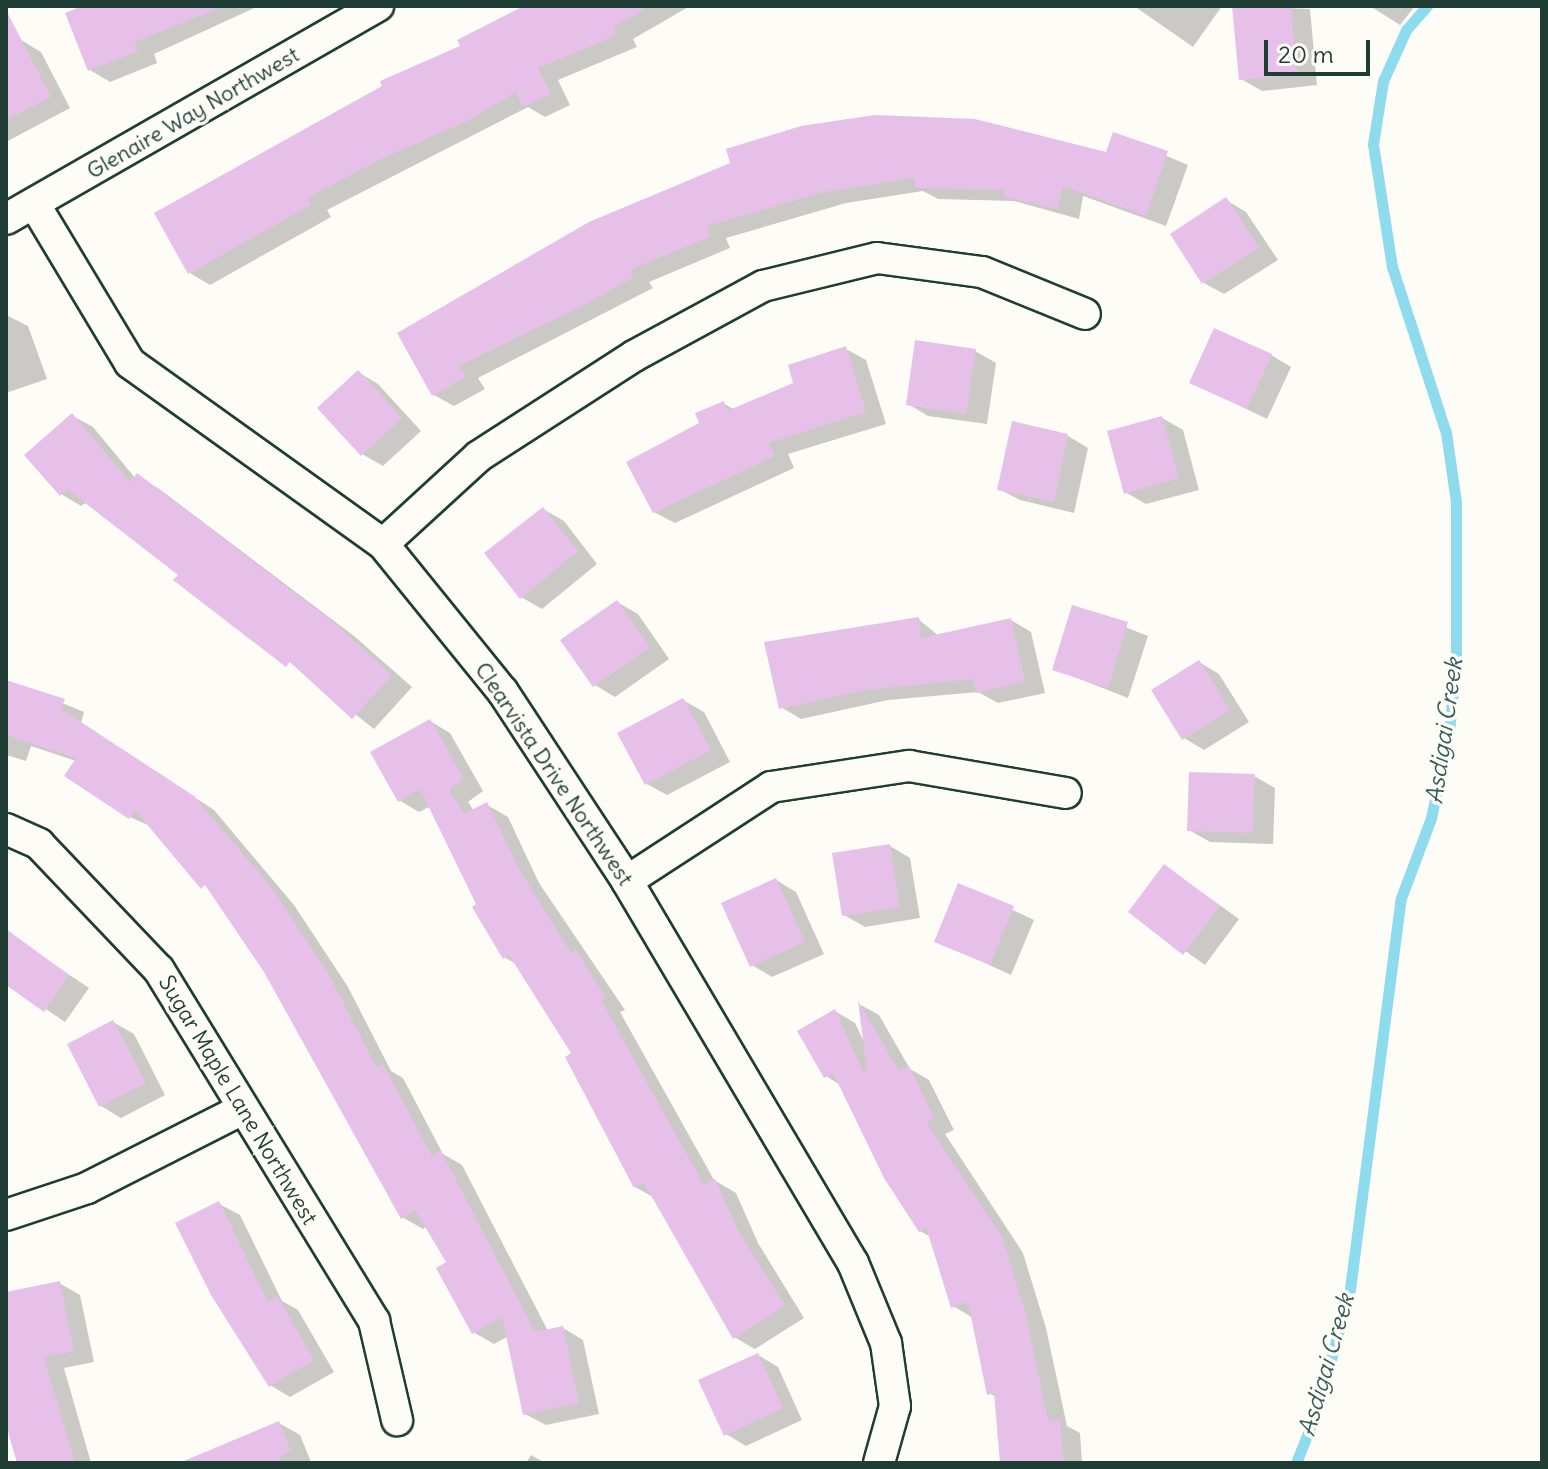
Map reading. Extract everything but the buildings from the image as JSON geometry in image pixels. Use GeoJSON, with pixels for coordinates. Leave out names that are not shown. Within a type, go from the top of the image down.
{"type":"FeatureCollection","features":[{"type":"Feature","properties":{"kind":"street","name":"Glenaire Way Northwest"},"geometry":{"type":"LineString","coordinates":[[6,219],[378,6]]}},
{"type":"Feature","properties":{"kind":"street","name":"Clearvista Drive Northwest"},"geometry":{"type":"LineString","coordinates":[[35,205],[130,363],[383,544],[503,692],[627,881],[853,1263],[886,1343],[895,1406],[879,1463]]}},
{"type":"Feature","properties":{"kind":"street"},"geometry":{"type":"LineString","coordinates":[[383,544],[479,456],[634,356],[763,286],[877,258],[982,272],[1085,314]]}},
{"type":"Feature","properties":{"kind":"street"},"geometry":{"type":"LineString","coordinates":[[627,881],[771,787],[909,766],[1066,793]]}},
{"type":"Feature","properties":{"kind":"street","name":"Sugar Maple Lane Northwest"},"geometry":{"type":"LineString","coordinates":[[6,829],[39,844],[159,970],[374,1321],[397,1420]]}},
{"type":"Feature","properties":{"kind":"street"},"geometry":{"type":"LineString","coordinates":[[6,1215],[87,1188],[243,1109]]}},
{"type":"Feature","properties":{"kind":"waterway","name":"Asdigai Creek"},"geometry":{"type":"LineString","coordinates":[[1296,1463],[1318,1407],[1350,1289],[1401,898],[1431,818],[1449,733],[1456,658],[1456,502],[1446,433],[1392,267],[1373,144],[1383,81],[1406,30],[1427,6]]}}]}
